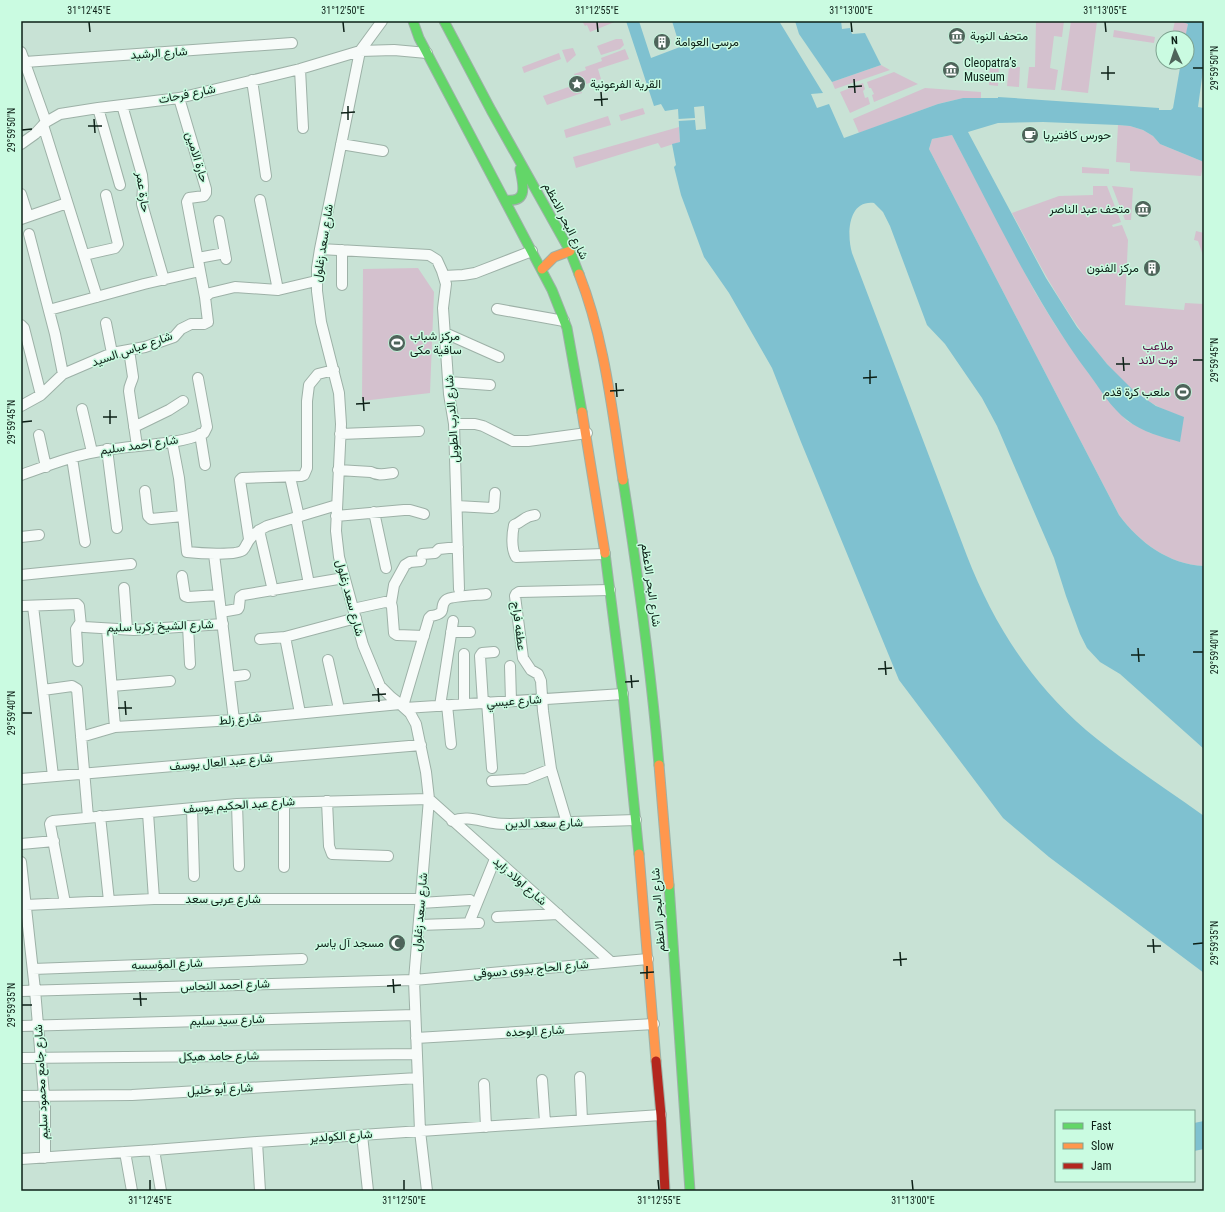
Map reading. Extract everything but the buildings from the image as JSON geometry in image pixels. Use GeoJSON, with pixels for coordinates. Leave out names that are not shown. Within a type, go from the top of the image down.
{"type":"FeatureCollection","features":[{"type":"Feature","properties":{"kind":"main road","name":"شارع البحر الاعظم"},"geometry":{"type":"LineString","coordinates":[[413,21],[427,52],[463,122],[552,290],[564,321],[576,366],[606,554],[623,694],[654,1024],[665,1191]]}},
{"type":"Feature","properties":{"kind":"main road","name":"شارع البحر الاعظم"},"geometry":{"type":"LineString","coordinates":[[444,21],[491,110],[570,251],[588,296],[605,363],[639,582],[654,711],[690,1191]]}},
{"type":"Feature","properties":{"kind":"main road"},"geometry":{"type":"LineString","coordinates":[[505,200],[512,201],[520,198],[524,191],[518,156]]}},
{"type":"Feature","properties":{"kind":"main road"},"geometry":{"type":"LineString","coordinates":[[542,269],[547,262],[555,256],[570,251]]}},
{"type":"Feature","properties":{"kind":"street"},"geometry":{"type":"LineString","coordinates":[[360,51],[382,21]]}},
{"type":"Feature","properties":{"kind":"street","name":"شارع الرشيد"},"geometry":{"type":"LineString","coordinates":[[25,62],[292,43]]}},
{"type":"Feature","properties":{"kind":"street","name":"شارع فرحات"},"geometry":{"type":"LineString","coordinates":[[21,144],[35,134],[45,124],[60,114],[179,98],[300,69],[360,51],[394,50],[427,52]]}},
{"type":"Feature","properties":{"kind":"street","name":"شارع سعد زغلول"},"geometry":{"type":"LineString","coordinates":[[360,51],[320,249],[316,281],[321,322],[339,393],[340,434],[336,516],[339,557],[363,645],[380,686],[410,713],[416,724],[426,772],[429,799],[414,980],[420,1130],[426,1191]]}},
{"type":"Feature","properties":{"kind":"street"},"geometry":{"type":"LineString","coordinates":[[21,52],[45,124],[97,297]]}},
{"type":"Feature","properties":{"kind":"street"},"geometry":{"type":"LineString","coordinates":[[300,69],[303,128]]}},
{"type":"Feature","properties":{"kind":"street"},"geometry":{"type":"LineString","coordinates":[[252,80],[266,176]]}},
{"type":"Feature","properties":{"kind":"street","name":"حارة الامين"},"geometry":{"type":"LineString","coordinates":[[179,98],[206,189],[204,196],[189,198],[187,200],[205,297]]}},
{"type":"Feature","properties":{"kind":"street","name":"حارة عمر"},"geometry":{"type":"LineString","coordinates":[[122,105],[142,175],[142,204],[164,280]]}},
{"type":"Feature","properties":{"kind":"street"},"geometry":{"type":"LineString","coordinates":[[98,108],[120,186]]}},
{"type":"Feature","properties":{"kind":"street"},"geometry":{"type":"LineString","coordinates":[[342,144],[383,151]]}},
{"type":"Feature","properties":{"kind":"street"},"geometry":{"type":"LineString","coordinates":[[21,194],[25,217],[68,203]]}},
{"type":"Feature","properties":{"kind":"street"},"geometry":{"type":"LineString","coordinates":[[84,255],[115,248],[118,244],[106,195]]}},
{"type":"Feature","properties":{"kind":"street"},"geometry":{"type":"LineString","coordinates":[[260,200],[278,290]]}},
{"type":"Feature","properties":{"kind":"street"},"geometry":{"type":"LineString","coordinates":[[198,258],[225,256],[219,221]]}},
{"type":"Feature","properties":{"kind":"street"},"geometry":{"type":"LineString","coordinates":[[29,234],[49,310],[63,374]]}},
{"type":"Feature","properties":{"kind":"street"},"geometry":{"type":"LineString","coordinates":[[320,249],[342,250],[342,285]]}},
{"type":"Feature","properties":{"kind":"street","name":"شارع الدرب الطويل"},"geometry":{"type":"LineString","coordinates":[[342,250],[429,255],[437,260],[444,276],[446,284],[443,308],[454,424],[459,589]]}},
{"type":"Feature","properties":{"kind":"street"},"geometry":{"type":"LineString","coordinates":[[444,276],[463,276],[475,273],[532,251]]}},
{"type":"Feature","properties":{"kind":"street"},"geometry":{"type":"LineString","coordinates":[[49,310],[200,271]]}},
{"type":"Feature","properties":{"kind":"street"},"geometry":{"type":"LineString","coordinates":[[205,297],[210,293],[235,287],[278,290],[316,281]]}},
{"type":"Feature","properties":{"kind":"street","name":"شارع عباس السيد"},"geometry":{"type":"LineString","coordinates":[[21,406],[41,395],[63,374],[112,353],[144,347],[174,337],[181,329],[191,324],[204,324],[208,322],[205,297]]}},
{"type":"Feature","properties":{"kind":"street"},"geometry":{"type":"LineString","coordinates":[[497,309],[564,321]]}},
{"type":"Feature","properties":{"kind":"street"},"geometry":{"type":"LineString","coordinates":[[106,323],[112,353]]}},
{"type":"Feature","properties":{"kind":"street"},"geometry":{"type":"LineString","coordinates":[[21,326],[24,328],[41,395]]}},
{"type":"Feature","properties":{"kind":"street"},"geometry":{"type":"LineString","coordinates":[[445,333],[499,357]]}},
{"type":"Feature","properties":{"kind":"street"},"geometry":{"type":"LineString","coordinates":[[129,350],[133,381],[129,386],[128,391],[138,446]]}},
{"type":"Feature","properties":{"kind":"street"},"geometry":{"type":"LineString","coordinates":[[249,539],[240,482],[242,478],[290,477],[300,476],[306,472],[307,401],[310,385],[318,374],[334,370]]}},
{"type":"Feature","properties":{"kind":"street"},"geometry":{"type":"LineString","coordinates":[[198,378],[207,427],[204,433],[200,434],[205,465]]}},
{"type":"Feature","properties":{"kind":"street"},"geometry":{"type":"LineString","coordinates":[[449,382],[490,385]]}},
{"type":"Feature","properties":{"kind":"street"},"geometry":{"type":"LineString","coordinates":[[134,427],[169,410],[183,401]]}},
{"type":"Feature","properties":{"kind":"street"},"geometry":{"type":"LineString","coordinates":[[82,409],[92,452]]}},
{"type":"Feature","properties":{"kind":"street"},"geometry":{"type":"LineString","coordinates":[[454,424],[475,424],[483,426],[513,441],[528,441],[587,433]]}},
{"type":"Feature","properties":{"kind":"street"},"geometry":{"type":"LineString","coordinates":[[340,434],[419,431]]}},
{"type":"Feature","properties":{"kind":"street","name":"شارع احمد سليم"},"geometry":{"type":"LineString","coordinates":[[21,475],[92,452],[172,441],[200,434]]}},
{"type":"Feature","properties":{"kind":"street"},"geometry":{"type":"LineString","coordinates":[[39,435],[46,467]]}},
{"type":"Feature","properties":{"kind":"street"},"geometry":{"type":"LineString","coordinates":[[172,441],[179,478],[187,552],[214,554],[239,553],[243,550],[249,539],[259,530],[337,505]]}},
{"type":"Feature","properties":{"kind":"street"},"geometry":{"type":"LineString","coordinates":[[107,449],[117,528]]}},
{"type":"Feature","properties":{"kind":"street"},"geometry":{"type":"LineString","coordinates":[[72,458],[85,542]]}},
{"type":"Feature","properties":{"kind":"street"},"geometry":{"type":"LineString","coordinates":[[338,470],[371,472],[380,475],[394,473]]}},
{"type":"Feature","properties":{"kind":"street"},"geometry":{"type":"LineString","coordinates":[[290,477],[309,584]]}},
{"type":"Feature","properties":{"kind":"street"},"geometry":{"type":"LineString","coordinates":[[145,491],[148,516],[151,519],[183,516]]}},
{"type":"Feature","properties":{"kind":"street"},"geometry":{"type":"LineString","coordinates":[[457,506],[492,508],[494,507],[495,493]]}},
{"type":"Feature","properties":{"kind":"street"},"geometry":{"type":"LineString","coordinates":[[336,516],[410,510],[424,514]]}},
{"type":"Feature","properties":{"kind":"street"},"geometry":{"type":"LineString","coordinates":[[374,512],[386,568]]}},
{"type":"Feature","properties":{"kind":"street"},"geometry":{"type":"LineString","coordinates":[[535,515],[528,515],[520,523],[514,525],[513,539],[514,554],[516,557],[606,554]]}},
{"type":"Feature","properties":{"kind":"street"},"geometry":{"type":"LineString","coordinates":[[259,530],[273,590]]}},
{"type":"Feature","properties":{"kind":"street"},"geometry":{"type":"LineString","coordinates":[[21,537],[39,535]]}},
{"type":"Feature","properties":{"kind":"street"},"geometry":{"type":"LineString","coordinates":[[424,636],[397,636],[394,633],[391,603],[394,585],[405,565],[410,562],[435,553],[439,549],[458,547]]}},
{"type":"Feature","properties":{"kind":"street"},"geometry":{"type":"LineString","coordinates":[[214,554],[234,720]]}},
{"type":"Feature","properties":{"kind":"street"},"geometry":{"type":"LineString","coordinates":[[21,575],[131,564]]}},
{"type":"Feature","properties":{"kind":"street"},"geometry":{"type":"LineString","coordinates":[[182,576],[183,592],[185,596],[219,595]]}},
{"type":"Feature","properties":{"kind":"street"},"geometry":{"type":"LineString","coordinates":[[221,612],[238,609],[240,597],[243,596],[344,578]]}},
{"type":"Feature","properties":{"kind":"street"},"geometry":{"type":"LineString","coordinates":[[124,588],[127,630]]}},
{"type":"Feature","properties":{"kind":"street","name":"عطفه فراج"},"geometry":{"type":"LineString","coordinates":[[543,699],[541,681],[538,674],[531,670],[523,658],[515,596],[516,594],[519,592],[610,590]]}},
{"type":"Feature","properties":{"kind":"street"},"geometry":{"type":"LineString","coordinates":[[403,706],[429,618],[441,613],[446,600],[450,598],[486,594]]}},
{"type":"Feature","properties":{"kind":"street"},"geometry":{"type":"LineString","coordinates":[[260,639],[285,637],[385,602],[391,603]]}},
{"type":"Feature","properties":{"kind":"street"},"geometry":{"type":"LineString","coordinates":[[21,606],[77,604],[80,623],[76,629],[78,661]]}},
{"type":"Feature","properties":{"kind":"street"},"geometry":{"type":"LineString","coordinates":[[33,606],[53,776]]}},
{"type":"Feature","properties":{"kind":"street"},"geometry":{"type":"LineString","coordinates":[[451,744],[444,706],[453,621]]}},
{"type":"Feature","properties":{"kind":"street","name":"شارع الشيخ زكريا سليم"},"geometry":{"type":"LineString","coordinates":[[80,623],[82,627],[127,630],[222,624]]}},
{"type":"Feature","properties":{"kind":"street"},"geometry":{"type":"LineString","coordinates":[[188,626],[190,664]]}},
{"type":"Feature","properties":{"kind":"street"},"geometry":{"type":"LineString","coordinates":[[107,629],[115,726]]}},
{"type":"Feature","properties":{"kind":"street"},"geometry":{"type":"LineString","coordinates":[[451,632],[470,632]]}},
{"type":"Feature","properties":{"kind":"street"},"geometry":{"type":"LineString","coordinates":[[285,637],[300,713]]}},
{"type":"Feature","properties":{"kind":"street"},"geometry":{"type":"LineString","coordinates":[[492,768],[480,656],[482,653],[494,652]]}},
{"type":"Feature","properties":{"kind":"street"},"geometry":{"type":"LineString","coordinates":[[464,654],[464,704]]}},
{"type":"Feature","properties":{"kind":"street"},"geometry":{"type":"LineString","coordinates":[[328,660],[339,709]]}},
{"type":"Feature","properties":{"kind":"street"},"geometry":{"type":"LineString","coordinates":[[510,666],[511,701]]}},
{"type":"Feature","properties":{"kind":"street"},"geometry":{"type":"LineString","coordinates":[[229,677],[245,675]]}},
{"type":"Feature","properties":{"kind":"street"},"geometry":{"type":"LineString","coordinates":[[112,686],[170,681]]}},
{"type":"Feature","properties":{"kind":"street"},"geometry":{"type":"LineString","coordinates":[[42,690],[72,686],[77,689],[88,817]]}},
{"type":"Feature","properties":{"kind":"street","name":"شارع عيسي"},"geometry":{"type":"LineString","coordinates":[[403,706],[444,706],[623,694]]}},
{"type":"Feature","properties":{"kind":"street"},"geometry":{"type":"LineString","coordinates":[[543,699],[543,711],[551,769],[567,823]]}},
{"type":"Feature","properties":{"kind":"street","name":"شارع زلط"},"geometry":{"type":"LineString","coordinates":[[81,737],[115,726],[234,720],[339,709],[403,706]]}},
{"type":"Feature","properties":{"kind":"street","name":"شارع عبد العال يوسف"},"geometry":{"type":"LineString","coordinates":[[21,779],[421,745]]}},
{"type":"Feature","properties":{"kind":"street"},"geometry":{"type":"LineString","coordinates":[[492,781],[526,779],[551,769]]}},
{"type":"Feature","properties":{"kind":"street","name":"شارع عبد الحكيم يوسف"},"geometry":{"type":"LineString","coordinates":[[54,841],[51,822],[88,817],[148,813],[237,804],[429,799]]}},
{"type":"Feature","properties":{"kind":"street","name":"شارع اولاد زايد"},"geometry":{"type":"LineString","coordinates":[[429,799],[494,859],[612,962]]}},
{"type":"Feature","properties":{"kind":"street"},"geometry":{"type":"LineString","coordinates":[[327,801],[328,846],[332,854],[388,856]]}},
{"type":"Feature","properties":{"kind":"street"},"geometry":{"type":"LineString","coordinates":[[284,802],[284,868]]}},
{"type":"Feature","properties":{"kind":"street"},"geometry":{"type":"LineString","coordinates":[[237,804],[239,866]]}},
{"type":"Feature","properties":{"kind":"street"},"geometry":{"type":"LineString","coordinates":[[192,808],[194,876]]}},
{"type":"Feature","properties":{"kind":"street"},"geometry":{"type":"LineString","coordinates":[[148,813],[154,899]]}},
{"type":"Feature","properties":{"kind":"street"},"geometry":{"type":"LineString","coordinates":[[100,816],[109,901]]}},
{"type":"Feature","properties":{"kind":"street","name":"شارع سعد الدين"},"geometry":{"type":"LineString","coordinates":[[452,821],[471,818],[494,823],[510,824],[636,820]]}},
{"type":"Feature","properties":{"kind":"street"},"geometry":{"type":"LineString","coordinates":[[21,844],[54,841],[65,903]]}},
{"type":"Feature","properties":{"kind":"street"},"geometry":{"type":"LineString","coordinates":[[419,925],[474,923],[494,859]]}},
{"type":"Feature","properties":{"kind":"street","name":"شارع جامع محمود سليم"},"geometry":{"type":"LineString","coordinates":[[21,862],[24,902],[33,969],[44,1096],[45,1158]]}},
{"type":"Feature","properties":{"kind":"street","name":"شارع عربى سعد"},"geometry":{"type":"LineString","coordinates":[[24,902],[65,903],[154,899],[470,900]]}},
{"type":"Feature","properties":{"kind":"street"},"geometry":{"type":"LineString","coordinates":[[497,917],[558,914]]}},
{"type":"Feature","properties":{"kind":"street","name":"شارع المؤسسه"},"geometry":{"type":"LineString","coordinates":[[33,969],[302,959]]}},
{"type":"Feature","properties":{"kind":"street","name":"شارع الحاج بدوى دسوقى"},"geometry":{"type":"LineString","coordinates":[[414,980],[648,959]]}},
{"type":"Feature","properties":{"kind":"street","name":"شارع احمد النحاس"},"geometry":{"type":"LineString","coordinates":[[21,991],[414,980]]}},
{"type":"Feature","properties":{"kind":"street","name":"شارع سيد سليم"},"geometry":{"type":"LineString","coordinates":[[21,1026],[415,1015]]}},
{"type":"Feature","properties":{"kind":"street","name":"شارع الوحده"},"geometry":{"type":"LineString","coordinates":[[416,1038],[654,1024]]}},
{"type":"Feature","properties":{"kind":"street","name":"شارع حامد هيكل"},"geometry":{"type":"LineString","coordinates":[[21,1058],[417,1054]]}},
{"type":"Feature","properties":{"kind":"street"},"geometry":{"type":"LineString","coordinates":[[580,1077],[582,1120]]}},
{"type":"Feature","properties":{"kind":"street","name":"شارع أبو خليل"},"geometry":{"type":"LineString","coordinates":[[21,1096],[132,1095],[418,1078]]}},
{"type":"Feature","properties":{"kind":"street"},"geometry":{"type":"LineString","coordinates":[[542,1080],[544,1122]]}},
{"type":"Feature","properties":{"kind":"street"},"geometry":{"type":"LineString","coordinates":[[484,1084],[486,1127]]}},
{"type":"Feature","properties":{"kind":"street","name":"شارع الكولدير"},"geometry":{"type":"LineString","coordinates":[[21,1159],[420,1130],[661,1115]]}},
{"type":"Feature","properties":{"kind":"street"},"geometry":{"type":"LineString","coordinates":[[362,1135],[368,1191]]}},
{"type":"Feature","properties":{"kind":"street"},"geometry":{"type":"LineString","coordinates":[[257,1142],[260,1191]]}},
{"type":"Feature","properties":{"kind":"street"},"geometry":{"type":"LineString","coordinates":[[154,1150],[161,1191]]}},
{"type":"Feature","properties":{"kind":"street"},"geometry":{"type":"LineString","coordinates":[[125,1152],[132,1191]]}},
{"type":"Feature","properties":{"kind":"green space"},"geometry":{"type":"Polygon","coordinates":[[[582,21],[617,21],[590,32],[587,25],[585,26],[582,21]]]}},
{"type":"Feature","properties":{"kind":"green space"},"geometry":{"type":"Polygon","coordinates":[[[1036,21],[1064,21],[1062,37],[1054,36],[1050,68],[1058,70],[1055,90],[1027,88],[1029,67],[1035,67],[1036,21]]]}},
{"type":"Feature","properties":{"kind":"green space"},"geometry":{"type":"Polygon","coordinates":[[[1071,21],[1097,21],[1088,93],[1061,90],[1071,21]]]}},
{"type":"Feature","properties":{"kind":"green space"},"geometry":{"type":"Polygon","coordinates":[[[1175,21],[1188,24],[1187,30],[1173,30],[1175,21]]]}},
{"type":"Feature","properties":{"kind":"green space"},"geometry":{"type":"Polygon","coordinates":[[[1114,30],[1155,37],[1154,43],[1113,37],[1114,30]]]}},
{"type":"Feature","properties":{"kind":"green space"},"geometry":{"type":"Polygon","coordinates":[[[616,39],[622,39],[624,45],[620,49],[601,55],[597,46],[616,39]]]}},
{"type":"Feature","properties":{"kind":"green space"},"geometry":{"type":"Polygon","coordinates":[[[573,48],[576,55],[567,63],[562,50],[573,48]]]}},
{"type":"Feature","properties":{"kind":"green space"},"geometry":{"type":"Polygon","coordinates":[[[625,49],[629,59],[598,69],[601,79],[580,86],[582,93],[547,105],[543,96],[577,84],[574,74],[586,70],[585,67],[602,61],[601,58],[625,49]]]}},
{"type":"Feature","properties":{"kind":"green space"},"geometry":{"type":"Polygon","coordinates":[[[559,53],[561,59],[524,73],[522,67],[559,53]]]}},
{"type":"Feature","properties":{"kind":"green space"},"geometry":{"type":"Polygon","coordinates":[[[881,65],[890,70],[835,89],[832,82],[881,65]]]}},
{"type":"Feature","properties":{"kind":"green space"},"geometry":{"type":"Polygon","coordinates":[[[990,66],[999,66],[998,86],[989,85],[990,66]]]}},
{"type":"Feature","properties":{"kind":"green space"},"geometry":{"type":"Polygon","coordinates":[[[1009,67],[1020,67],[1019,87],[1007,86],[1009,67]]]}},
{"type":"Feature","properties":{"kind":"green space"},"geometry":{"type":"Polygon","coordinates":[[[894,72],[918,84],[874,102],[872,95],[874,94],[871,88],[869,88],[867,82],[894,72]]]}},
{"type":"Feature","properties":{"kind":"green space"},"geometry":{"type":"Polygon","coordinates":[[[863,83],[865,98],[868,97],[870,104],[850,113],[840,92],[863,83]]]}},
{"type":"Feature","properties":{"kind":"green space"},"geometry":{"type":"Polygon","coordinates":[[[925,88],[981,92],[981,98],[963,98],[938,104],[859,133],[853,119],[925,88]]]}},
{"type":"Feature","properties":{"kind":"green space"},"geometry":{"type":"Polygon","coordinates":[[[643,108],[645,114],[621,121],[619,115],[643,108]]]}},
{"type":"Feature","properties":{"kind":"green space"},"geometry":{"type":"Polygon","coordinates":[[[608,116],[611,125],[566,138],[564,130],[608,116]]]}},
{"type":"Feature","properties":{"kind":"green space"},"geometry":{"type":"Polygon","coordinates":[[[1118,125],[1130,126],[1143,130],[1153,136],[1160,144],[1204,162],[1201,176],[1130,171],[1130,163],[1116,162],[1118,125]]]}},
{"type":"Feature","properties":{"kind":"green space"},"geometry":{"type":"Polygon","coordinates":[[[679,127],[680,142],[661,148],[658,143],[576,168],[573,157],[679,127]]]}},
{"type":"Feature","properties":{"kind":"green space","name":"ملاعب توت لاند"},"geometry":{"type":"Polygon","coordinates":[[[952,135],[1035,292],[1057,328],[1102,392],[1127,421],[1150,433],[1180,441],[1183,417],[1159,407],[1139,395],[1122,380],[1101,357],[1075,323],[1042,269],[1012,213],[1059,196],[1093,195],[1093,186],[1107,186],[1121,222],[1112,225],[1113,227],[1122,225],[1128,240],[1125,305],[1184,310],[1185,303],[1204,304],[1204,566],[1178,561],[1156,550],[1136,534],[1119,515],[929,149],[932,139],[952,135]]]}},
{"type":"Feature","properties":{"kind":"green space"},"geometry":{"type":"Polygon","coordinates":[[[1082,167],[1109,169],[1109,174],[1082,173],[1082,167]]]}},
{"type":"Feature","properties":{"kind":"green space"},"geometry":{"type":"Polygon","coordinates":[[[1112,186],[1133,188],[1131,220],[1125,220],[1112,186]]]}},
{"type":"Feature","properties":{"kind":"green space"},"geometry":{"type":"Polygon","coordinates":[[[1196,231],[1204,233],[1204,258],[1198,241],[1194,240],[1196,231]]]}},
{"type":"Feature","properties":{"kind":"green space","name":"مركز شباب ساقية مكى"},"geometry":{"type":"Polygon","coordinates":[[[418,268],[434,292],[430,393],[362,401],[363,269],[418,268]]]}},
{"type":"Feature","properties":{"kind":"water"},"geometry":{"type":"Polygon","coordinates":[[[626,21],[639,21],[651,58],[680,47],[672,21],[779,21],[823,93],[811,94],[817,108],[829,104],[844,138],[938,104],[963,98],[998,97],[1171,110],[1173,108],[1180,70],[1195,70],[1195,30],[1187,30],[1188,24],[1180,21],[1204,21],[1204,63],[1198,107],[1204,108],[1204,162],[1160,144],[1153,136],[1143,130],[1130,126],[1043,122],[998,123],[968,132],[1046,278],[1077,327],[1107,364],[1134,391],[1156,406],[1184,417],[1180,442],[1152,434],[1139,428],[1121,415],[1111,404],[1050,317],[1016,257],[952,135],[932,139],[929,149],[1119,515],[1136,534],[1156,550],[1178,561],[1204,566],[1204,749],[1120,674],[1100,662],[1087,648],[1080,634],[1066,596],[1054,558],[997,426],[982,398],[945,344],[927,325],[890,226],[883,212],[874,203],[865,204],[858,207],[854,213],[851,220],[850,246],[967,556],[977,581],[1002,628],[1031,672],[1066,712],[1115,753],[1204,816],[1204,973],[1049,857],[1003,818],[899,680],[772,368],[729,293],[704,257],[681,195],[674,167],[676,165],[672,144],[680,142],[678,109],[665,111],[661,104],[654,106],[626,21]]]}},
{"type":"Feature","properties":{"kind":"water"},"geometry":{"type":"Polygon","coordinates":[[[795,21],[841,21],[842,29],[850,28],[852,34],[865,33],[881,65],[832,82],[799,34],[795,21]]]}},
{"type":"Feature","properties":{"kind":"water"},"geometry":{"type":"Polygon","coordinates":[[[1204,1121],[1204,1149],[1195,1151],[1195,1123],[1204,1121]]]}},
{"type":"Feature","properties":{"kind":"pier"},"geometry":{"type":"Polygon","coordinates":[[[704,106],[706,129],[696,130],[695,120],[678,121],[678,119],[695,118],[694,107],[704,106]]]}},
{"type":"Feature","properties":{"kind":"traffic: fast"},"geometry":{"type":"LineString","coordinates":[[413,21],[419,38],[552,290],[567,328],[582,412]]}},
{"type":"Feature","properties":{"kind":"traffic: fast"},"geometry":{"type":"LineString","coordinates":[[444,21],[491,110],[570,251],[579,274]]}},
{"type":"Feature","properties":{"kind":"traffic: fast"},"geometry":{"type":"LineString","coordinates":[[505,200],[518,199],[523,192],[520,169]]}},
{"type":"Feature","properties":{"kind":"traffic: fast"},"geometry":{"type":"LineString","coordinates":[[623,480],[644,622],[659,765]]}},
{"type":"Feature","properties":{"kind":"traffic: fast"},"geometry":{"type":"LineString","coordinates":[[605,553],[623,694],[639,854]]}},
{"type":"Feature","properties":{"kind":"traffic: fast"},"geometry":{"type":"LineString","coordinates":[[669,885],[690,1191]]}},
{"type":"Feature","properties":{"kind":"traffic: slow"},"geometry":{"type":"LineString","coordinates":[[542,269],[554,257],[570,251]]}},
{"type":"Feature","properties":{"kind":"traffic: slow"},"geometry":{"type":"LineString","coordinates":[[579,274],[595,324],[607,376],[623,480]]}},
{"type":"Feature","properties":{"kind":"traffic: slow"},"geometry":{"type":"LineString","coordinates":[[582,412],[605,553]]}},
{"type":"Feature","properties":{"kind":"traffic: slow"},"geometry":{"type":"LineString","coordinates":[[659,765],[669,885]]}},
{"type":"Feature","properties":{"kind":"traffic: slow"},"geometry":{"type":"LineString","coordinates":[[639,854],[656,1061]]}},
{"type":"Feature","properties":{"kind":"traffic: jam"},"geometry":{"type":"LineString","coordinates":[[656,1061],[661,1115],[665,1191]]}},
{"type":"Feature","properties":{"kind":"place","name":"متحف النوبة"},"geometry":{"type":"Point","coordinates":[957,36]}},
{"type":"Feature","properties":{"kind":"place","name":"مرسى العوامة"},"geometry":{"type":"Point","coordinates":[662,42]}},
{"type":"Feature","properties":{"kind":"place","name":"Cleopatra’s Museum"},"geometry":{"type":"Point","coordinates":[951,70]}},
{"type":"Feature","properties":{"kind":"place","name":"القرية الفرعونية"},"geometry":{"type":"Point","coordinates":[577,84]}},
{"type":"Feature","properties":{"kind":"place","name":"حورس كافتيريا"},"geometry":{"type":"Point","coordinates":[1030,135]}},
{"type":"Feature","properties":{"kind":"place","name":"متحف عبد الناصر"},"geometry":{"type":"Point","coordinates":[1143,209]}},
{"type":"Feature","properties":{"kind":"place","name":"مركز الفنون"},"geometry":{"type":"Point","coordinates":[1152,268]}},
{"type":"Feature","properties":{"kind":"place","name":"مركز شباب ساقية مكى"},"geometry":{"type":"Point","coordinates":[397,343]}},
{"type":"Feature","properties":{"kind":"place","name":"ملعب كرة قدم"},"geometry":{"type":"Point","coordinates":[1183,392]}},
{"type":"Feature","properties":{"kind":"place","name":"مسجد آل ياسر"},"geometry":{"type":"Point","coordinates":[397,943]}}]}
